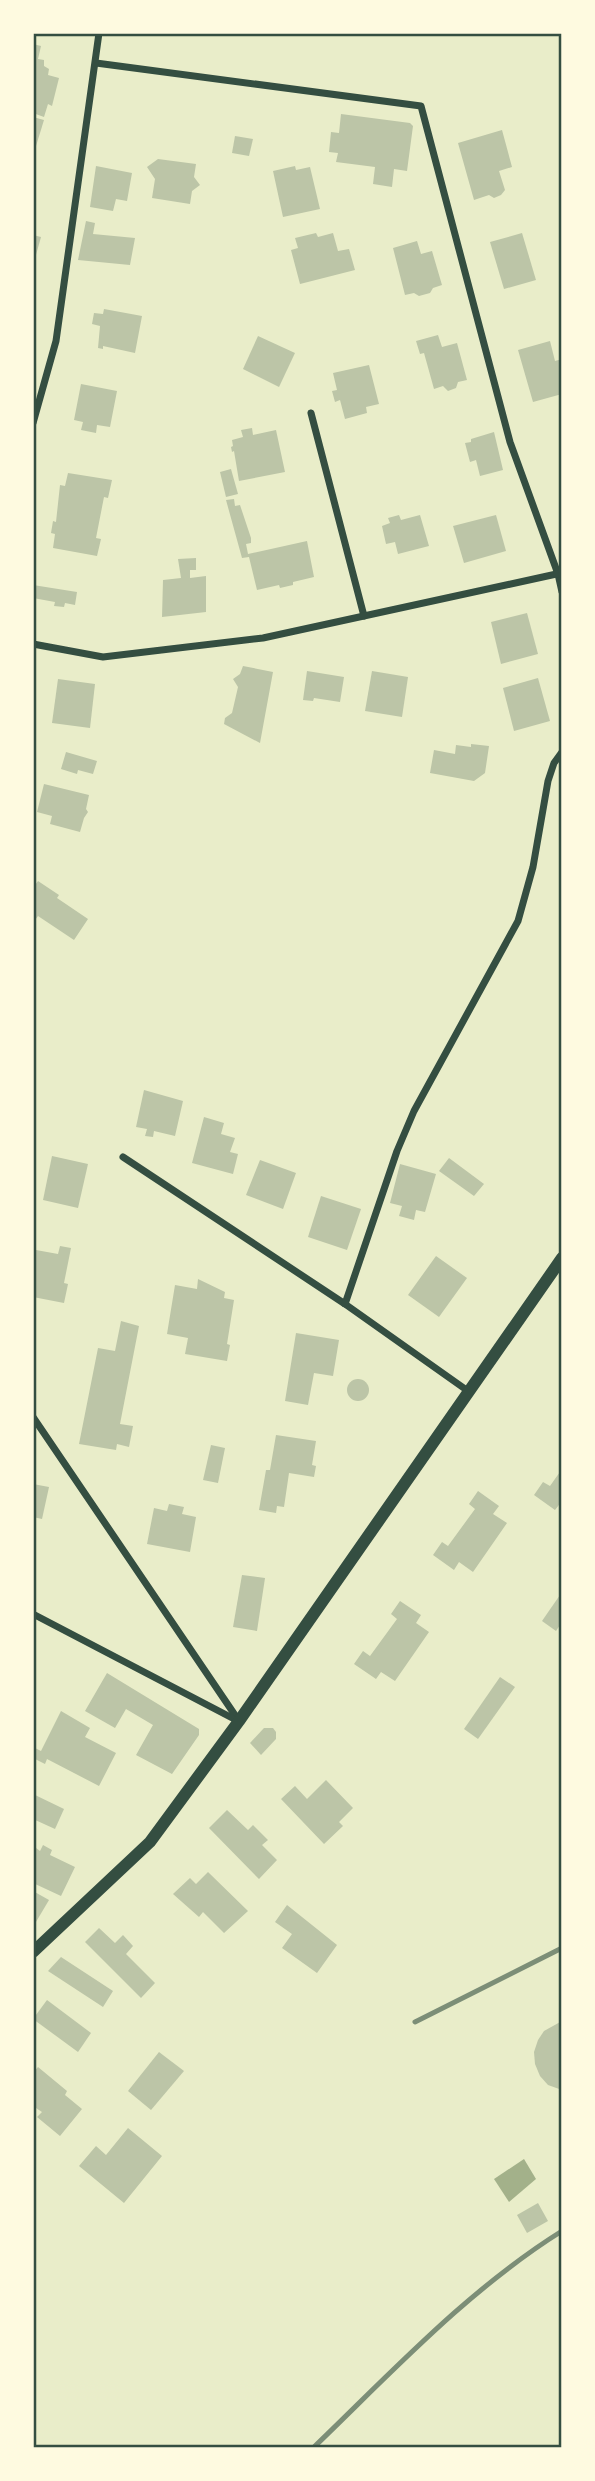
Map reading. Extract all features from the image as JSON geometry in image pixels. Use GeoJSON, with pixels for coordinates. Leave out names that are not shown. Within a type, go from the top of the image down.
{"type":"FeatureCollection","features":[{"type":"Feature","properties":{"kind":"street"},"geometry":{"type":"LineString","coordinates":[[33,423],[56,341],[99,33]]}},
{"type":"Feature","properties":{"kind":"street"},"geometry":{"type":"LineString","coordinates":[[96,63],[421,106],[510,442],[560,574],[562,592]]}},
{"type":"Feature","properties":{"kind":"street"},"geometry":{"type":"LineString","coordinates":[[311,413],[364,616]]}},
{"type":"Feature","properties":{"kind":"street"},"geometry":{"type":"LineString","coordinates":[[33,644],[103,657],[263,638],[560,574]]}},
{"type":"Feature","properties":{"kind":"street"},"geometry":{"type":"LineString","coordinates":[[345,1304],[397,1151],[414,1111],[518,921],[533,867],[548,781],[554,763],[562,752]]}},
{"type":"Feature","properties":{"kind":"street"},"geometry":{"type":"LineString","coordinates":[[123,1157],[345,1304],[468,1391]]}},
{"type":"Feature","properties":{"kind":"street"},"geometry":{"type":"LineString","coordinates":[[33,1952],[150,1842],[239,1721],[562,1258]]}},
{"type":"Feature","properties":{"kind":"street"},"geometry":{"type":"LineString","coordinates":[[33,1417],[239,1721]]}},
{"type":"Feature","properties":{"kind":"street"},"geometry":{"type":"LineString","coordinates":[[33,1614],[239,1721]]}},
{"type":"Feature","properties":{"kind":"shaded area"},"geometry":{"type":"Polygon","coordinates":[[[524,2159],[536,2179],[509,2202],[494,2179],[524,2159]]]}},
{"type":"Feature","properties":{"kind":"building"},"geometry":{"type":"Polygon","coordinates":[[[33,44],[41,46],[38,59],[44,60],[44,66],[49,69],[48,75],[59,78],[52,106],[48,104],[44,117],[33,113],[33,44]]]}},
{"type":"Feature","properties":{"kind":"building"},"geometry":{"type":"Polygon","coordinates":[[[341,114],[410,123],[413,126],[407,171],[394,169],[392,187],[373,184],[375,167],[336,162],[338,153],[329,152],[331,132],[339,133],[341,114]]]}},
{"type":"Feature","properties":{"kind":"building"},"geometry":{"type":"Polygon","coordinates":[[[33,117],[44,120],[36,146],[33,145],[33,117]]]}},
{"type":"Feature","properties":{"kind":"building"},"geometry":{"type":"Polygon","coordinates":[[[502,130],[512,167],[499,171],[505,190],[494,198],[489,195],[474,200],[458,143],[502,130]]]}},
{"type":"Feature","properties":{"kind":"building"},"geometry":{"type":"Polygon","coordinates":[[[235,136],[253,139],[249,156],[232,153],[235,136]]]}},
{"type":"Feature","properties":{"kind":"building"},"geometry":{"type":"Polygon","coordinates":[[[158,159],[196,164],[194,177],[200,185],[192,191],[190,204],[152,198],[155,179],[147,167],[158,159]]]}},
{"type":"Feature","properties":{"kind":"building"},"geometry":{"type":"Polygon","coordinates":[[[96,166],[132,173],[127,201],[116,199],[113,211],[90,207],[96,166]]]}},
{"type":"Feature","properties":{"kind":"building"},"geometry":{"type":"Polygon","coordinates":[[[295,166],[296,170],[310,167],[320,209],[283,217],[273,171],[295,166]]]}},
{"type":"Feature","properties":{"kind":"building"},"geometry":{"type":"Polygon","coordinates":[[[86,221],[95,223],[93,234],[135,238],[130,265],[78,260],[86,221]]]}},
{"type":"Feature","properties":{"kind":"building"},"geometry":{"type":"Polygon","coordinates":[[[316,233],[318,237],[333,233],[338,251],[349,249],[355,270],[300,284],[291,250],[298,248],[295,238],[316,233]]]}},
{"type":"Feature","properties":{"kind":"building"},"geometry":{"type":"Polygon","coordinates":[[[522,233],[536,280],[504,289],[490,242],[522,233]]]}},
{"type":"Feature","properties":{"kind":"building"},"geometry":{"type":"Polygon","coordinates":[[[33,235],[41,237],[34,262],[33,262],[33,235]]]}},
{"type":"Feature","properties":{"kind":"building"},"geometry":{"type":"Polygon","coordinates":[[[417,241],[421,254],[432,251],[442,285],[419,296],[414,293],[405,295],[393,248],[417,241]]]}},
{"type":"Feature","properties":{"kind":"building"},"geometry":{"type":"Polygon","coordinates":[[[104,309],[142,316],[135,353],[103,346],[103,349],[98,348],[100,326],[92,324],[94,313],[103,314],[104,309]]]}},
{"type":"Feature","properties":{"kind":"building"},"geometry":{"type":"Polygon","coordinates":[[[438,335],[442,347],[457,343],[467,380],[458,382],[456,388],[448,391],[443,386],[434,389],[424,353],[420,354],[416,341],[438,335]]]}},
{"type":"Feature","properties":{"kind":"building"},"geometry":{"type":"Polygon","coordinates":[[[258,336],[295,353],[279,387],[243,369],[258,336]]]}},
{"type":"Feature","properties":{"kind":"building"},"geometry":{"type":"Polygon","coordinates":[[[550,341],[555,361],[562,359],[562,394],[533,402],[518,350],[550,341]]]}},
{"type":"Feature","properties":{"kind":"building"},"geometry":{"type":"Polygon","coordinates":[[[369,365],[379,404],[366,407],[367,413],[345,419],[340,400],[335,402],[332,391],[337,390],[333,373],[369,365]]]}},
{"type":"Feature","properties":{"kind":"building"},"geometry":{"type":"Polygon","coordinates":[[[81,384],[117,391],[110,427],[97,425],[96,433],[81,430],[83,422],[74,420],[81,384]]]}},
{"type":"Feature","properties":{"kind":"building"},"geometry":{"type":"Polygon","coordinates":[[[252,428],[253,435],[276,430],[285,472],[239,481],[231,447],[232,440],[243,437],[241,430],[252,428]]]}},
{"type":"Feature","properties":{"kind":"building"},"geometry":{"type":"Polygon","coordinates":[[[494,432],[503,470],[480,476],[476,460],[470,462],[465,443],[494,432]]]}},
{"type":"Feature","properties":{"kind":"building"},"geometry":{"type":"Polygon","coordinates":[[[231,469],[238,494],[226,497],[220,472],[231,469]]]}},
{"type":"Feature","properties":{"kind":"building"},"geometry":{"type":"Polygon","coordinates":[[[68,473],[112,480],[108,498],[104,497],[96,538],[101,539],[97,556],[53,548],[55,534],[51,533],[53,521],[56,522],[60,485],[65,486],[68,473]]]}},
{"type":"Feature","properties":{"kind":"building"},"geometry":{"type":"Polygon","coordinates":[[[234,499],[235,506],[240,505],[251,538],[251,543],[246,544],[248,554],[307,541],[314,577],[280,588],[279,585],[257,590],[249,557],[242,558],[226,500],[234,499]]]}},
{"type":"Feature","properties":{"kind":"building"},"geometry":{"type":"Polygon","coordinates":[[[399,515],[401,520],[420,515],[429,546],[398,554],[395,542],[386,544],[382,526],[390,523],[388,518],[399,515]]]}},
{"type":"Feature","properties":{"kind":"building"},"geometry":{"type":"Polygon","coordinates":[[[496,515],[506,551],[464,563],[453,526],[496,515]]]}},
{"type":"Feature","properties":{"kind":"building"},"geometry":{"type":"Polygon","coordinates":[[[196,558],[196,570],[190,570],[190,578],[206,576],[206,612],[162,617],[163,580],[181,578],[178,559],[196,558]]]}},
{"type":"Feature","properties":{"kind":"building"},"geometry":{"type":"Polygon","coordinates":[[[33,585],[77,592],[75,605],[65,603],[64,607],[54,606],[55,602],[33,598],[33,585]]]}},
{"type":"Feature","properties":{"kind":"building"},"geometry":{"type":"Polygon","coordinates":[[[527,613],[538,654],[501,664],[491,622],[527,613]]]}},
{"type":"Feature","properties":{"kind":"building"},"geometry":{"type":"Polygon","coordinates":[[[243,666],[273,672],[260,743],[224,724],[225,718],[232,713],[238,687],[233,679],[240,674],[243,666]]]}},
{"type":"Feature","properties":{"kind":"building"},"geometry":{"type":"Polygon","coordinates":[[[307,671],[344,677],[340,702],[314,698],[313,701],[303,700],[307,671]]]}},
{"type":"Feature","properties":{"kind":"building"},"geometry":{"type":"Polygon","coordinates":[[[372,671],[408,677],[402,717],[365,711],[372,671]]]}},
{"type":"Feature","properties":{"kind":"building"},"geometry":{"type":"Polygon","coordinates":[[[538,678],[550,721],[514,731],[503,688],[538,678]]]}},
{"type":"Feature","properties":{"kind":"building"},"geometry":{"type":"Polygon","coordinates":[[[58,679],[95,684],[90,728],[52,723],[58,679]]]}},
{"type":"Feature","properties":{"kind":"building"},"geometry":{"type":"Polygon","coordinates":[[[471,744],[489,746],[485,773],[474,781],[430,773],[434,750],[455,754],[456,745],[471,747],[471,744]]]}},
{"type":"Feature","properties":{"kind":"building"},"geometry":{"type":"Polygon","coordinates":[[[66,752],[97,761],[93,774],[78,770],[77,774],[61,769],[66,752]]]}},
{"type":"Feature","properties":{"kind":"building"},"geometry":{"type":"Polygon","coordinates":[[[44,784],[89,795],[86,809],[88,812],[80,832],[50,824],[52,816],[37,812],[44,784]]]}},
{"type":"Feature","properties":{"kind":"building"},"geometry":{"type":"Polygon","coordinates":[[[38,881],[88,919],[74,940],[38,916],[33,923],[33,888],[38,881]]]}},
{"type":"Feature","properties":{"kind":"building"},"geometry":{"type":"Polygon","coordinates":[[[144,1090],[183,1101],[175,1136],[154,1131],[153,1137],[145,1136],[147,1129],[136,1127],[144,1090]]]}},
{"type":"Feature","properties":{"kind":"building"},"geometry":{"type":"Polygon","coordinates":[[[204,1117],[224,1123],[221,1134],[235,1138],[230,1152],[238,1154],[233,1174],[192,1163],[204,1117]]]}},
{"type":"Feature","properties":{"kind":"building"},"geometry":{"type":"Polygon","coordinates":[[[52,1156],[88,1164],[78,1208],[43,1200],[52,1156]]]}},
{"type":"Feature","properties":{"kind":"building"},"geometry":{"type":"Polygon","coordinates":[[[449,1158],[484,1184],[474,1196],[439,1171],[449,1158]]]}},
{"type":"Feature","properties":{"kind":"building"},"geometry":{"type":"Polygon","coordinates":[[[260,1160],[296,1173],[283,1209],[246,1195],[260,1160]]]}},
{"type":"Feature","properties":{"kind":"building"},"geometry":{"type":"Polygon","coordinates":[[[400,1164],[436,1174],[425,1212],[416,1210],[414,1220],[399,1216],[402,1206],[390,1203],[400,1164]]]}},
{"type":"Feature","properties":{"kind":"building"},"geometry":{"type":"Polygon","coordinates":[[[321,1196],[361,1209],[347,1250],[308,1237],[321,1196]]]}},
{"type":"Feature","properties":{"kind":"building"},"geometry":{"type":"Polygon","coordinates":[[[60,1246],[71,1248],[64,1283],[68,1284],[64,1303],[33,1297],[33,1263],[36,1250],[58,1254],[60,1246]]]}},
{"type":"Feature","properties":{"kind":"building"},"geometry":{"type":"Polygon","coordinates":[[[436,1256],[467,1278],[439,1317],[408,1295],[436,1256]]]}},
{"type":"Feature","properties":{"kind":"building"},"geometry":{"type":"Polygon","coordinates":[[[198,1279],[225,1292],[224,1298],[234,1300],[227,1361],[185,1354],[188,1338],[167,1334],[175,1285],[197,1289],[198,1279]]]}},
{"type":"Feature","properties":{"kind":"building"},"geometry":{"type":"Polygon","coordinates":[[[121,1321],[139,1326],[120,1424],[133,1426],[129,1447],[117,1444],[116,1450],[79,1444],[98,1348],[115,1351],[121,1321]]]}},
{"type":"Feature","properties":{"kind":"building"},"geometry":{"type":"Polygon","coordinates":[[[296,1333],[339,1340],[333,1376],[314,1373],[308,1405],[285,1401],[296,1333]]]}},
{"type":"Feature","properties":{"kind":"building"},"geometry":{"type":"Polygon","coordinates":[[[354,1379],[362,1379],[369,1386],[369,1394],[362,1401],[354,1401],[347,1394],[347,1386],[354,1379]]]}},
{"type":"Feature","properties":{"kind":"building"},"geometry":{"type":"Polygon","coordinates":[[[276,1435],[316,1441],[312,1465],[316,1466],[314,1477],[289,1473],[284,1507],[277,1506],[276,1513],[259,1510],[276,1435]]]}},
{"type":"Feature","properties":{"kind":"building"},"geometry":{"type":"Polygon","coordinates":[[[211,1445],[225,1448],[218,1483],[203,1480],[211,1445]]]}},
{"type":"Feature","properties":{"kind":"building"},"geometry":{"type":"Polygon","coordinates":[[[562,1469],[562,1501],[555,1510],[534,1495],[543,1482],[550,1486],[562,1469]]]}},
{"type":"Feature","properties":{"kind":"building"},"geometry":{"type":"Polygon","coordinates":[[[33,1484],[49,1487],[42,1519],[33,1517],[33,1484]]]}},
{"type":"Feature","properties":{"kind":"building"},"geometry":{"type":"Polygon","coordinates":[[[478,1491],[499,1506],[493,1514],[507,1523],[473,1572],[459,1562],[454,1570],[433,1555],[442,1542],[448,1546],[475,1509],[469,1504],[478,1491]]]}},
{"type":"Feature","properties":{"kind":"building"},"geometry":{"type":"Polygon","coordinates":[[[169,1504],[184,1507],[182,1514],[196,1517],[190,1552],[147,1544],[154,1508],[167,1511],[169,1504]]]}},
{"type":"Feature","properties":{"kind":"building"},"geometry":{"type":"Polygon","coordinates":[[[242,1575],[265,1578],[257,1631],[233,1627],[242,1575]]]}},
{"type":"Feature","properties":{"kind":"building"},"geometry":{"type":"Polygon","coordinates":[[[562,1592],[562,1622],[556,1631],[542,1621],[562,1592]]]}},
{"type":"Feature","properties":{"kind":"building"},"geometry":{"type":"Polygon","coordinates":[[[400,1601],[421,1615],[416,1623],[429,1632],[395,1681],[381,1672],[376,1679],[354,1664],[363,1651],[370,1656],[397,1619],[391,1614],[400,1601]]]}},
{"type":"Feature","properties":{"kind":"building"},"geometry":{"type":"Polygon","coordinates":[[[107,1673],[199,1729],[199,1735],[172,1774],[136,1755],[153,1725],[126,1709],[115,1728],[85,1711],[107,1673]]]}},
{"type":"Feature","properties":{"kind":"building"},"geometry":{"type":"Polygon","coordinates":[[[500,1677],[515,1687],[478,1739],[464,1729],[500,1677]]]}},
{"type":"Feature","properties":{"kind":"building"},"geometry":{"type":"Polygon","coordinates":[[[61,1711],[90,1728],[85,1737],[116,1753],[99,1786],[47,1759],[45,1764],[33,1758],[35,1748],[41,1751],[61,1711]]]}},
{"type":"Feature","properties":{"kind":"building"},"geometry":{"type":"Polygon","coordinates":[[[264,1728],[273,1728],[276,1739],[261,1755],[250,1743],[264,1728]]]}},
{"type":"Feature","properties":{"kind":"building"},"geometry":{"type":"Polygon","coordinates":[[[326,1780],[353,1808],[339,1822],[343,1826],[324,1844],[281,1799],[295,1786],[307,1799],[326,1780]]]}},
{"type":"Feature","properties":{"kind":"building"},"geometry":{"type":"Polygon","coordinates":[[[33,1794],[64,1809],[55,1829],[33,1819],[33,1794]]]}},
{"type":"Feature","properties":{"kind":"building"},"geometry":{"type":"Polygon","coordinates":[[[227,1810],[248,1830],[253,1825],[268,1840],[262,1845],[277,1860],[259,1879],[209,1828],[227,1810]]]}},
{"type":"Feature","properties":{"kind":"building"},"geometry":{"type":"Polygon","coordinates":[[[43,1845],[52,1850],[50,1855],[75,1867],[61,1896],[33,1883],[33,1854],[36,1848],[40,1851],[43,1845]]]}},
{"type":"Feature","properties":{"kind":"building"},"geometry":{"type":"Polygon","coordinates":[[[208,1872],[248,1911],[224,1933],[203,1912],[199,1917],[173,1894],[190,1878],[196,1884],[208,1872]]]}},
{"type":"Feature","properties":{"kind":"building"},"geometry":{"type":"Polygon","coordinates":[[[33,1891],[49,1900],[33,1927],[33,1891]]]}},
{"type":"Feature","properties":{"kind":"building"},"geometry":{"type":"Polygon","coordinates":[[[287,1905],[337,1945],[317,1973],[282,1948],[292,1934],[275,1922],[287,1905]]]}},
{"type":"Feature","properties":{"kind":"building"},"geometry":{"type":"Polygon","coordinates":[[[99,1928],[115,1943],[123,1935],[133,1946],[126,1954],[155,1983],[141,1998],[85,1942],[99,1928]]]}},
{"type":"Feature","properties":{"kind":"building"},"geometry":{"type":"Polygon","coordinates":[[[61,1957],[113,1991],[103,2007],[48,1971],[61,1957]]]}},
{"type":"Feature","properties":{"kind":"building"},"geometry":{"type":"Polygon","coordinates":[[[47,2000],[91,2033],[78,2052],[33,2019],[47,2000]]]}},
{"type":"Feature","properties":{"kind":"building"},"geometry":{"type":"Polygon","coordinates":[[[562,2021],[562,2090],[548,2085],[540,2076],[534,2052],[544,2031],[562,2021]]]}},
{"type":"Feature","properties":{"kind":"building"},"geometry":{"type":"Polygon","coordinates":[[[159,2052],[184,2071],[151,2110],[128,2091],[159,2052]]]}},
{"type":"Feature","properties":{"kind":"building"},"geometry":{"type":"Polygon","coordinates":[[[38,2067],[67,2091],[65,2095],[82,2109],[60,2136],[37,2117],[42,2112],[33,2106],[33,2073],[38,2067]]]}},
{"type":"Feature","properties":{"kind":"building"},"geometry":{"type":"Polygon","coordinates":[[[128,2128],[162,2156],[124,2203],[79,2166],[96,2146],[106,2155],[128,2128]]]}},
{"type":"Feature","properties":{"kind":"building"},"geometry":{"type":"Polygon","coordinates":[[[538,2203],[548,2221],[527,2233],[517,2215],[538,2203]]]}},
{"type":"Feature","properties":{"kind":"railway"},"geometry":{"type":"LineString","coordinates":[[415,2022],[562,1948]]}},
{"type":"Feature","properties":{"kind":"railway"},"geometry":{"type":"LineString","coordinates":[[313,2448],[463,2305],[562,2231]]}}]}
